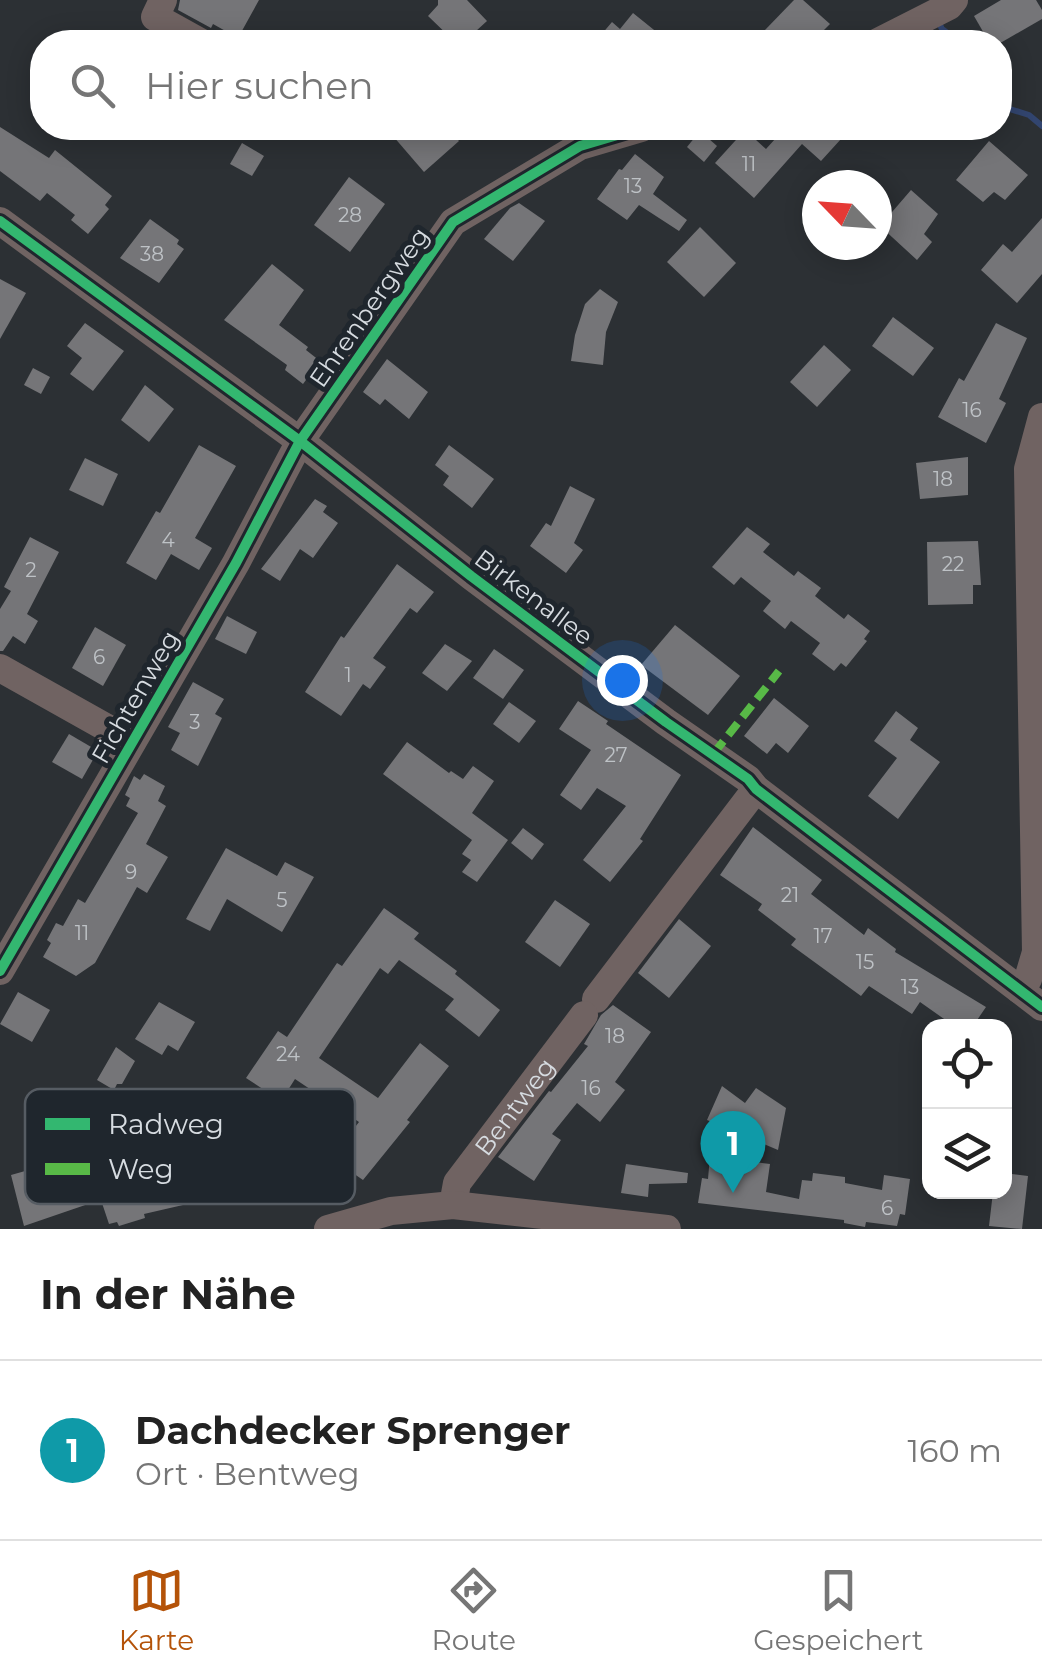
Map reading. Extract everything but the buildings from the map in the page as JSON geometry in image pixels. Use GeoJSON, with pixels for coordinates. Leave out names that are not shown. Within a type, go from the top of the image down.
{"type":"FeatureCollection","features":[{"type":"Feature","properties":{"kind":"street"},"geometry":{"type":"LineString","coordinates":[[163,0],[155,16],[179,30]]}},
{"type":"Feature","properties":{"kind":"street"},"geometry":{"type":"LineString","coordinates":[[901,30],[942,8]]}},
{"type":"Feature","properties":{"kind":"street","name":"Ehrenbergweg"},"geometry":{"type":"LineString","coordinates":[[300,441],[452,222],[580,146],[600,140]]}},
{"type":"Feature","properties":{"kind":"street","name":"Birkenallee"},"geometry":{"type":"LineString","coordinates":[[0,220],[300,441],[666,722],[714,753],[1031,999]]}},
{"type":"Feature","properties":{"kind":"street"},"geometry":{"type":"LineString","coordinates":[[1031,999],[1028,979],[1036,952],[1028,468],[1042,417]]}},
{"type":"Feature","properties":{"kind":"street","name":"Fichtenweg"},"geometry":{"type":"LineString","coordinates":[[0,971],[236,563],[300,441]]}},
{"type":"Feature","properties":{"kind":"street"},"geometry":{"type":"LineString","coordinates":[[0,668],[132,742]]}},
{"type":"Feature","properties":{"kind":"street","name":"Bentweg"},"geometry":{"type":"LineString","coordinates":[[452,1205],[457,1183],[756,789]]}},
{"type":"Feature","properties":{"kind":"street"},"geometry":{"type":"LineString","coordinates":[[328,1229],[392,1211],[452,1205],[666,1229]]}},
{"type":"Feature","properties":{"kind":"waterway"},"geometry":{"type":"LineString","coordinates":[[937,19],[943,30]]}},
{"type":"Feature","properties":{"kind":"waterway"},"geometry":{"type":"LineString","coordinates":[[1012,110],[1029,115],[1042,126]]}},
{"type":"Feature","properties":{"kind":"marked path"},"geometry":{"type":"LineString","coordinates":[[714,753],[779,671]]}},
{"type":"Feature","properties":{"kind":"cycle path"},"geometry":{"type":"LineString","coordinates":[[0,971],[236,563],[300,441],[453,222],[580,146],[600,140]]}},
{"type":"Feature","properties":{"kind":"cycle path"},"geometry":{"type":"LineString","coordinates":[[0,221],[300,441],[471,576],[748,779],[1042,1007]]}},
{"type":"Feature","properties":{"kind":"place","name":"Dachdecker Sprenger"},"geometry":{"type":"Point","coordinates":[733,1193]}}]}
